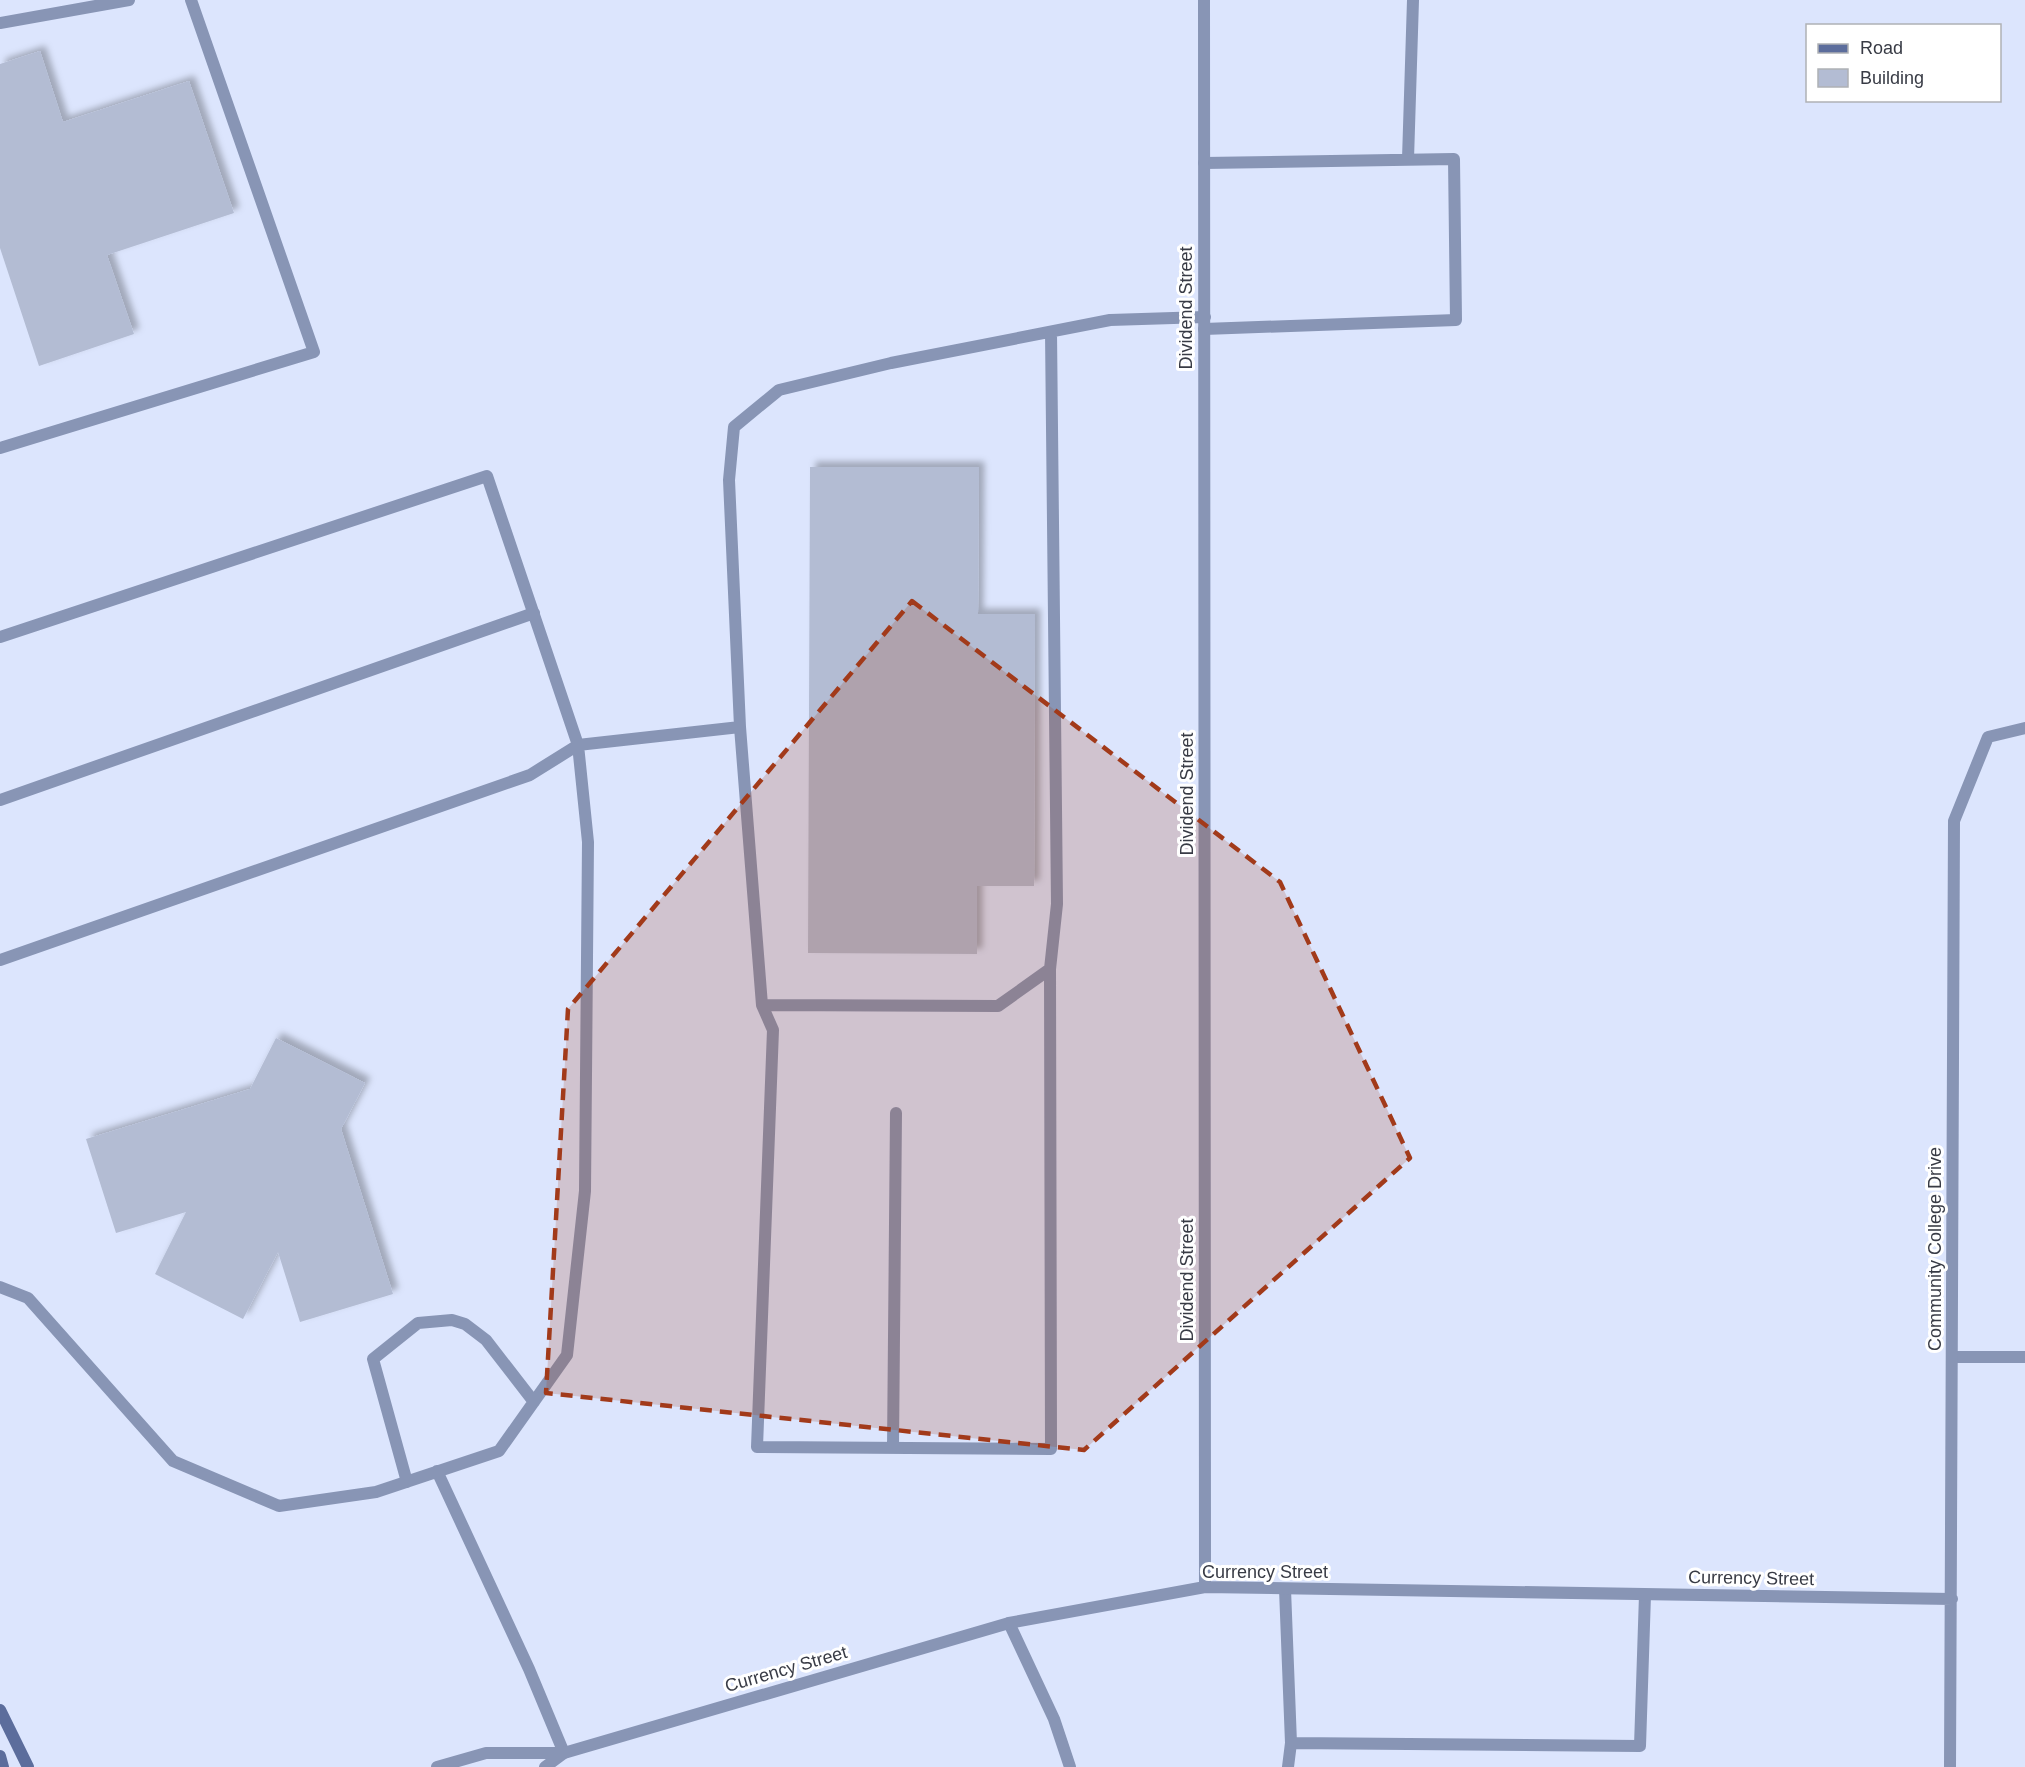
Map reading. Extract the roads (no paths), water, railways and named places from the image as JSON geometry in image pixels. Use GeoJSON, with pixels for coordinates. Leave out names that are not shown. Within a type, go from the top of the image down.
{"type":"FeatureCollection","features":[{"type":"Feature","properties":{"kind":"main road"},"geometry":{"type":"LineString","coordinates":[[0,1710],[28,1767]]}},
{"type":"Feature","properties":{"kind":"main road"},"geometry":{"type":"LineString","coordinates":[[0,1756],[3,1767]]}},
{"type":"Feature","properties":{"kind":"street"},"geometry":{"type":"LineString","coordinates":[[0,23],[129,0]]}},
{"type":"Feature","properties":{"kind":"street"},"geometry":{"type":"LineString","coordinates":[[0,448],[314,352],[191,0]]}},
{"type":"Feature","properties":{"kind":"street","name":"Dividend Street"},"geometry":{"type":"LineString","coordinates":[[1204,0],[1205,1587]]}},
{"type":"Feature","properties":{"kind":"street"},"geometry":{"type":"LineString","coordinates":[[1408,159],[1413,0]]}},
{"type":"Feature","properties":{"kind":"street"},"geometry":{"type":"LineString","coordinates":[[1050,332],[1057,904],[1050,969],[1051,1449],[757,1446],[773,1030],[762,1005],[740,728],[729,480],[734,427],[779,390],[891,363],[1110,320],[1204,323],[1456,320],[1454,159],[1204,163]]}},
{"type":"Feature","properties":{"kind":"street"},"geometry":{"type":"LineString","coordinates":[[0,637],[487,476],[578,745],[588,842],[585,1191],[567,1355],[500,1450],[376,1492],[279,1506],[173,1461],[28,1298],[0,1287]]}},
{"type":"Feature","properties":{"kind":"street"},"geometry":{"type":"LineString","coordinates":[[0,800],[534,613]]}},
{"type":"Feature","properties":{"kind":"street"},"geometry":{"type":"LineString","coordinates":[[0,960],[530,776],[578,745],[740,728]]}},
{"type":"Feature","properties":{"kind":"street","name":"Community College Drive"},"geometry":{"type":"LineString","coordinates":[[1950,1767],[1954,821],[1988,737],[2025,728]]}},
{"type":"Feature","properties":{"kind":"street"},"geometry":{"type":"LineString","coordinates":[[762,1005],[998,1006],[1050,969]]}},
{"type":"Feature","properties":{"kind":"street"},"geometry":{"type":"LineString","coordinates":[[893,1448],[896,1113]]}},
{"type":"Feature","properties":{"kind":"street"},"geometry":{"type":"LineString","coordinates":[[407,1482],[373,1359],[418,1323],[452,1320],[465,1324],[486,1340],[534,1402]]}},
{"type":"Feature","properties":{"kind":"street"},"geometry":{"type":"LineString","coordinates":[[1953,1357],[2025,1357]]}},
{"type":"Feature","properties":{"kind":"street"},"geometry":{"type":"LineString","coordinates":[[437,1471],[529,1669],[564,1753]]}},
{"type":"Feature","properties":{"kind":"street","name":"Currency Street"},"geometry":{"type":"LineString","coordinates":[[437,1767],[486,1753],[564,1753],[1009,1623],[1205,1587],[1952,1599]]}},
{"type":"Feature","properties":{"kind":"street"},"geometry":{"type":"LineString","coordinates":[[1285,1589],[1291,1743],[1288,1767]]}},
{"type":"Feature","properties":{"kind":"street"},"geometry":{"type":"LineString","coordinates":[[1291,1743],[1640,1746],[1645,1595]]}},
{"type":"Feature","properties":{"kind":"street"},"geometry":{"type":"LineString","coordinates":[[1009,1623],[1054,1719],[1070,1767]]}},
{"type":"Feature","properties":{"kind":"street","name":"Currency Street"},"geometry":{"type":"LineString","coordinates":[[545,1767],[564,1753]]}}]}
